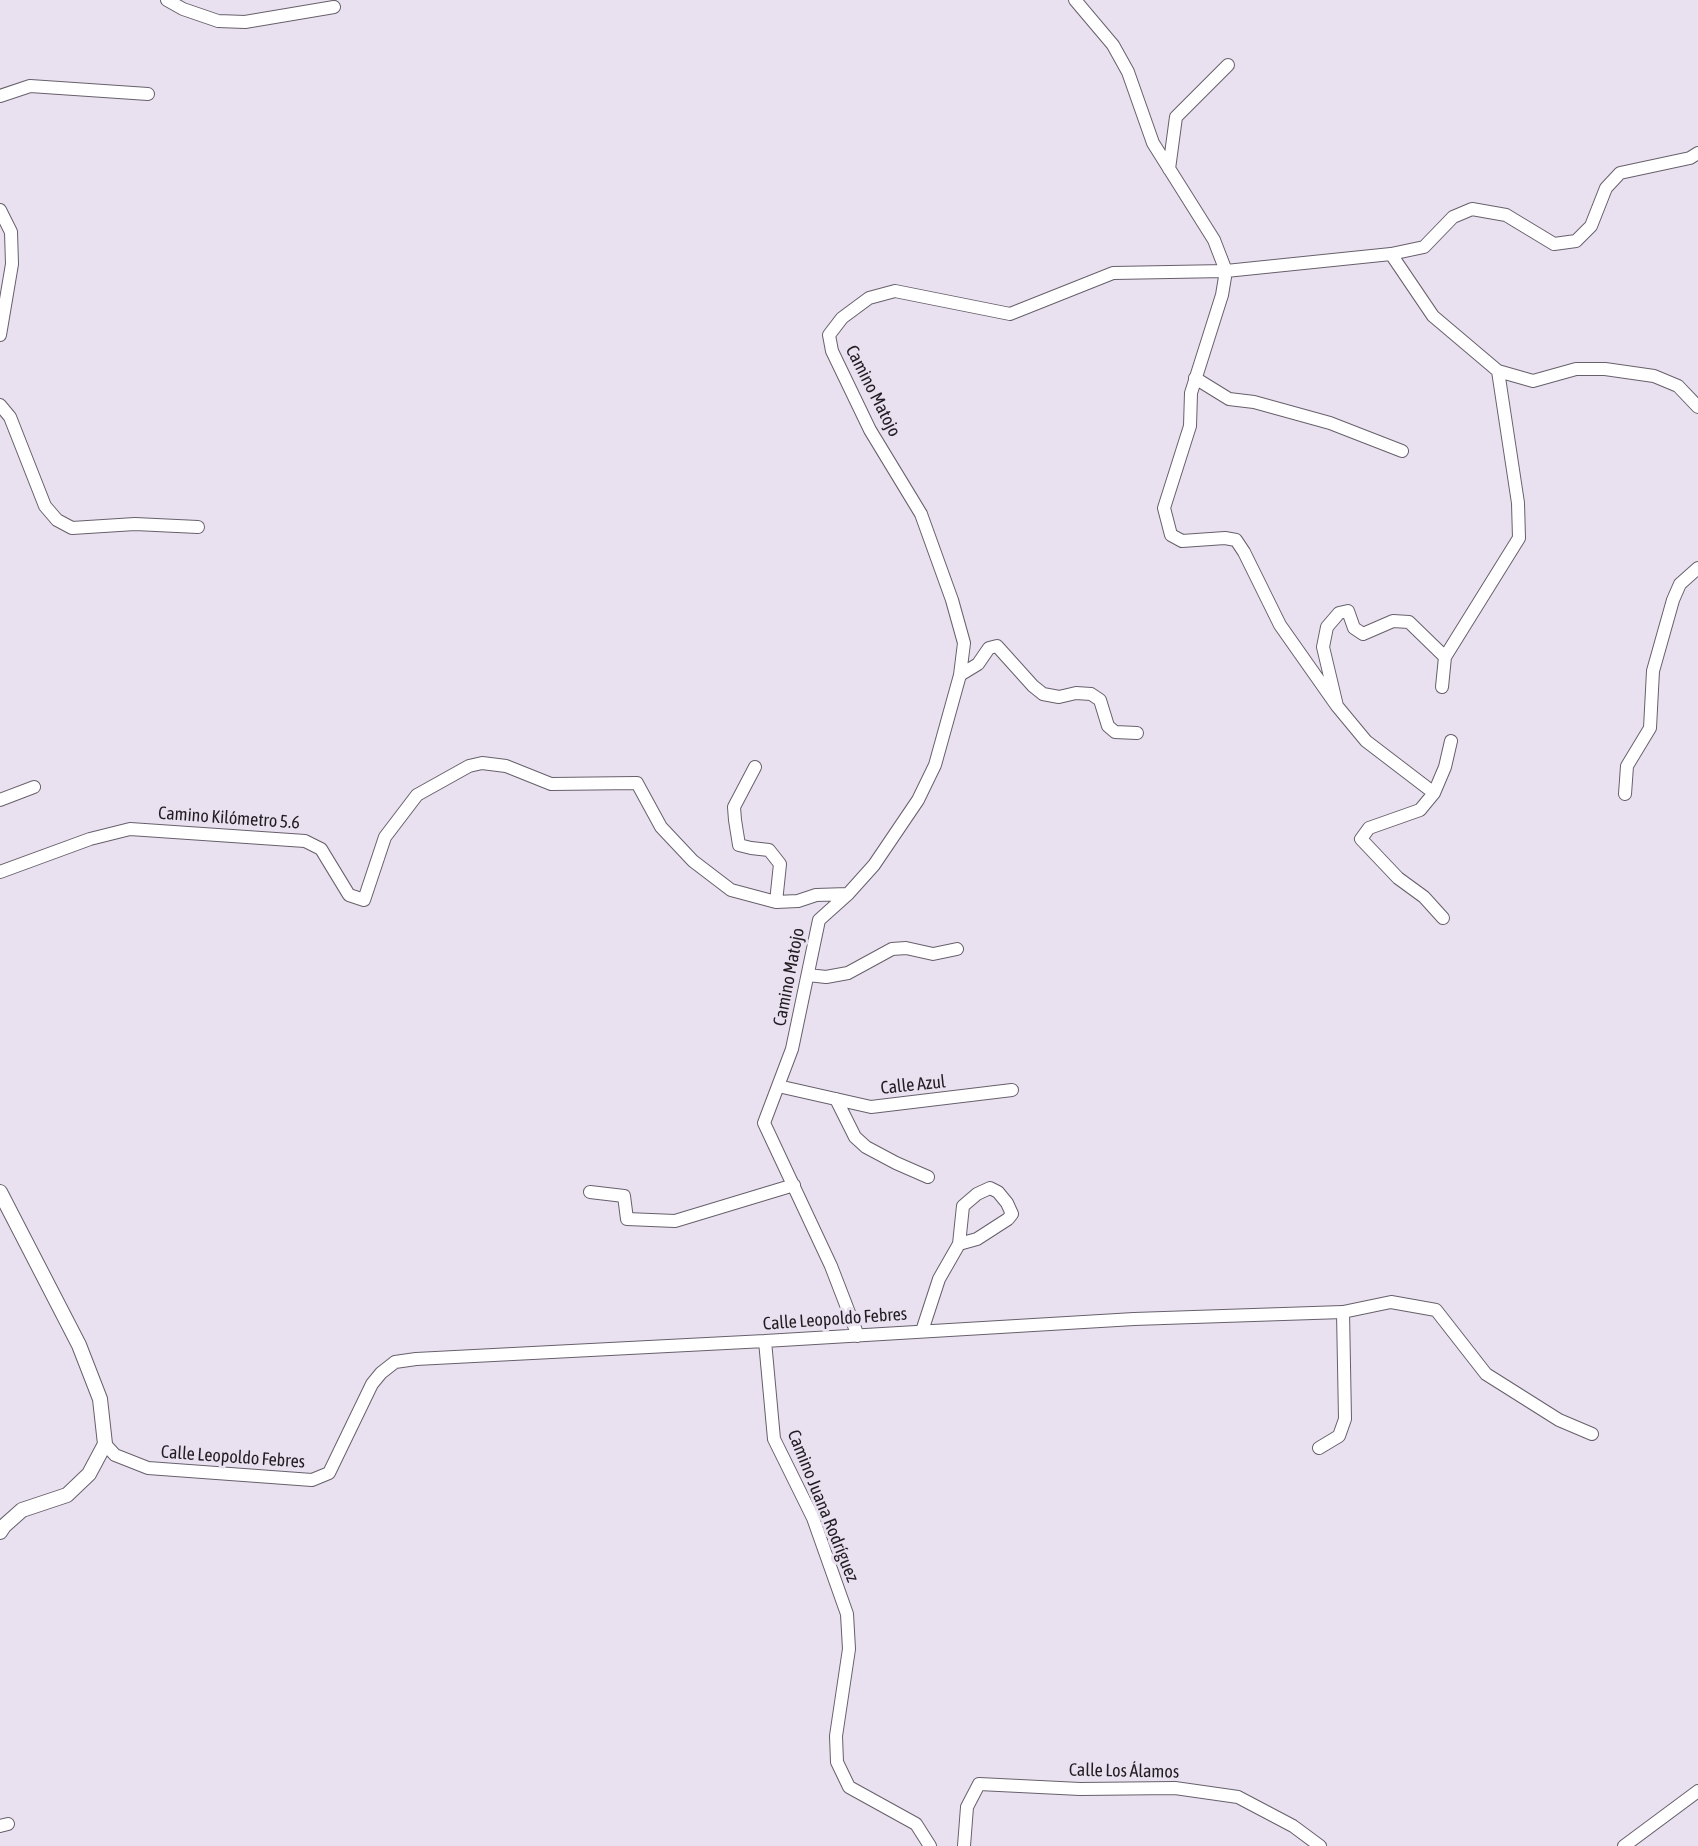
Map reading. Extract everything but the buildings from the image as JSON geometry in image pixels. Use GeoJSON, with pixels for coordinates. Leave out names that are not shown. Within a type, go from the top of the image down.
{"type":"FeatureCollection","features":[{"type":"Feature","properties":{"kind":"street"},"geometry":{"type":"LineString","coordinates":[[167,0],[218,21],[245,22],[334,7]]}},
{"type":"Feature","properties":{"kind":"street"},"geometry":{"type":"LineString","coordinates":[[1075,0],[1113,45],[1128,72],[1153,143],[1214,240],[1226,271],[1222,295],[1191,393],[1190,426],[1164,508],[1171,535],[1182,541],[1224,538],[1236,540],[1280,625],[1337,706],[1366,741],[1434,793]]}},
{"type":"Feature","properties":{"kind":"street"},"geometry":{"type":"LineString","coordinates":[[1169,169],[1176,117],[1228,65]]}},
{"type":"Feature","properties":{"kind":"street"},"geometry":{"type":"LineString","coordinates":[[0,96],[30,86],[148,94]]}},
{"type":"Feature","properties":{"kind":"street","name":"Camino Matojo"},"geometry":{"type":"LineString","coordinates":[[858,1336],[831,1266],[764,1124],[792,1049],[819,920],[848,894],[896,836],[918,800],[936,765],[960,675],[964,643],[952,600],[921,514],[870,430],[832,351],[829,335],[842,318],[869,298],[895,291],[1010,314],[1113,273],[1226,271],[1391,254],[1424,247],[1453,217],[1472,209],[1506,215],[1554,244],[1576,241],[1591,226],[1606,188],[1619,173],[1690,158],[1698,153]]}},
{"type":"Feature","properties":{"kind":"street"},"geometry":{"type":"LineString","coordinates":[[0,210],[11,232],[12,264],[0,335]]}},
{"type":"Feature","properties":{"kind":"street"},"geometry":{"type":"LineString","coordinates":[[1391,254],[1433,316],[1498,371],[1533,381],[1576,369],[1605,369],[1654,376],[1678,386],[1698,407]]}},
{"type":"Feature","properties":{"kind":"street"},"geometry":{"type":"LineString","coordinates":[[1442,687],[1445,657],[1519,538],[1518,503],[1498,371]]}},
{"type":"Feature","properties":{"kind":"street"},"geometry":{"type":"LineString","coordinates":[[1195,378],[1229,399],[1254,402],[1330,423],[1402,452]]}},
{"type":"Feature","properties":{"kind":"street"},"geometry":{"type":"LineString","coordinates":[[0,405],[10,417],[45,506],[57,520],[72,528],[135,524],[198,527]]}},
{"type":"Feature","properties":{"kind":"street"},"geometry":{"type":"LineString","coordinates":[[1625,794],[1627,766],[1650,728],[1653,671],[1673,600],[1680,584],[1698,568]]}},
{"type":"Feature","properties":{"kind":"street"},"geometry":{"type":"LineString","coordinates":[[1337,706],[1322,647],[1327,627],[1339,613],[1348,611],[1354,628],[1363,634],[1393,621],[1409,622],[1445,657]]}},
{"type":"Feature","properties":{"kind":"street"},"geometry":{"type":"LineString","coordinates":[[960,675],[978,664],[989,648],[998,646],[1043,694],[1059,697],[1076,693],[1091,694],[1100,700],[1108,726],[1115,732],[1137,733]]}},
{"type":"Feature","properties":{"kind":"street"},"geometry":{"type":"LineString","coordinates":[[1443,918],[1424,897],[1398,878],[1361,839],[1370,828],[1420,810],[1434,793],[1445,767],[1451,741]]}},
{"type":"Feature","properties":{"kind":"street","name":"Camino Kilómetro 5.6"},"geometry":{"type":"LineString","coordinates":[[0,873],[90,839],[130,829],[304,841],[321,849],[349,895],[364,900],[386,838],[417,795],[469,766],[482,763],[506,766],[551,784],[637,783],[662,827],[693,861],[731,890],[776,902],[798,901],[817,895],[848,894]]}},
{"type":"Feature","properties":{"kind":"street"},"geometry":{"type":"LineString","coordinates":[[755,767],[734,807],[735,820],[739,845],[769,850],[780,864],[776,902]]}},
{"type":"Feature","properties":{"kind":"street"},"geometry":{"type":"LineString","coordinates":[[0,800],[34,787]]}},
{"type":"Feature","properties":{"kind":"street"},"geometry":{"type":"LineString","coordinates":[[808,975],[826,978],[848,973],[892,949],[905,948],[933,954],[957,948]]}},
{"type":"Feature","properties":{"kind":"street","name":"Calle Azul"},"geometry":{"type":"LineString","coordinates":[[778,1086],[871,1107],[1012,1090]]}},
{"type":"Feature","properties":{"kind":"street"},"geometry":{"type":"LineString","coordinates":[[836,1099],[855,1137],[866,1147],[928,1177]]}},
{"type":"Feature","properties":{"kind":"street"},"geometry":{"type":"LineString","coordinates":[[590,1192],[624,1196],[627,1219],[676,1221],[794,1185]]}},
{"type":"Feature","properties":{"kind":"street"},"geometry":{"type":"LineString","coordinates":[[922,1331],[939,1279],[959,1244],[963,1206],[977,1194],[990,1188],[998,1192],[1012,1214],[977,1239],[959,1244]]}},
{"type":"Feature","properties":{"kind":"street"},"geometry":{"type":"LineString","coordinates":[[0,1192],[79,1345],[100,1398],[105,1444],[89,1474],[67,1495],[22,1510],[0,1532]]}},
{"type":"Feature","properties":{"kind":"street","name":"Calle Leopoldo Febres"},"geometry":{"type":"LineString","coordinates":[[105,1444],[115,1455],[148,1468],[312,1480],[329,1473],[372,1384],[395,1362],[1134,1319],[1343,1312],[1391,1302],[1436,1310],[1486,1374],[1559,1420],[1592,1434]]}},
{"type":"Feature","properties":{"kind":"street"},"geometry":{"type":"LineString","coordinates":[[1319,1448],[1339,1436],[1345,1419],[1343,1312]]}},
{"type":"Feature","properties":{"kind":"street","name":"Camino Juana Rodríguez"},"geometry":{"type":"LineString","coordinates":[[765,1342],[774,1439],[813,1518],[847,1614],[849,1649],[836,1736],[837,1762],[849,1787],[916,1824],[930,1846]]}},
{"type":"Feature","properties":{"kind":"street","name":"Calle Los Álamos"},"geometry":{"type":"LineString","coordinates":[[964,1846],[967,1807],[979,1784],[1080,1789],[1175,1788],[1238,1797],[1293,1826],[1320,1846]]}},
{"type":"Feature","properties":{"kind":"street"},"geometry":{"type":"LineString","coordinates":[[1624,1846],[1698,1791]]}}]}
